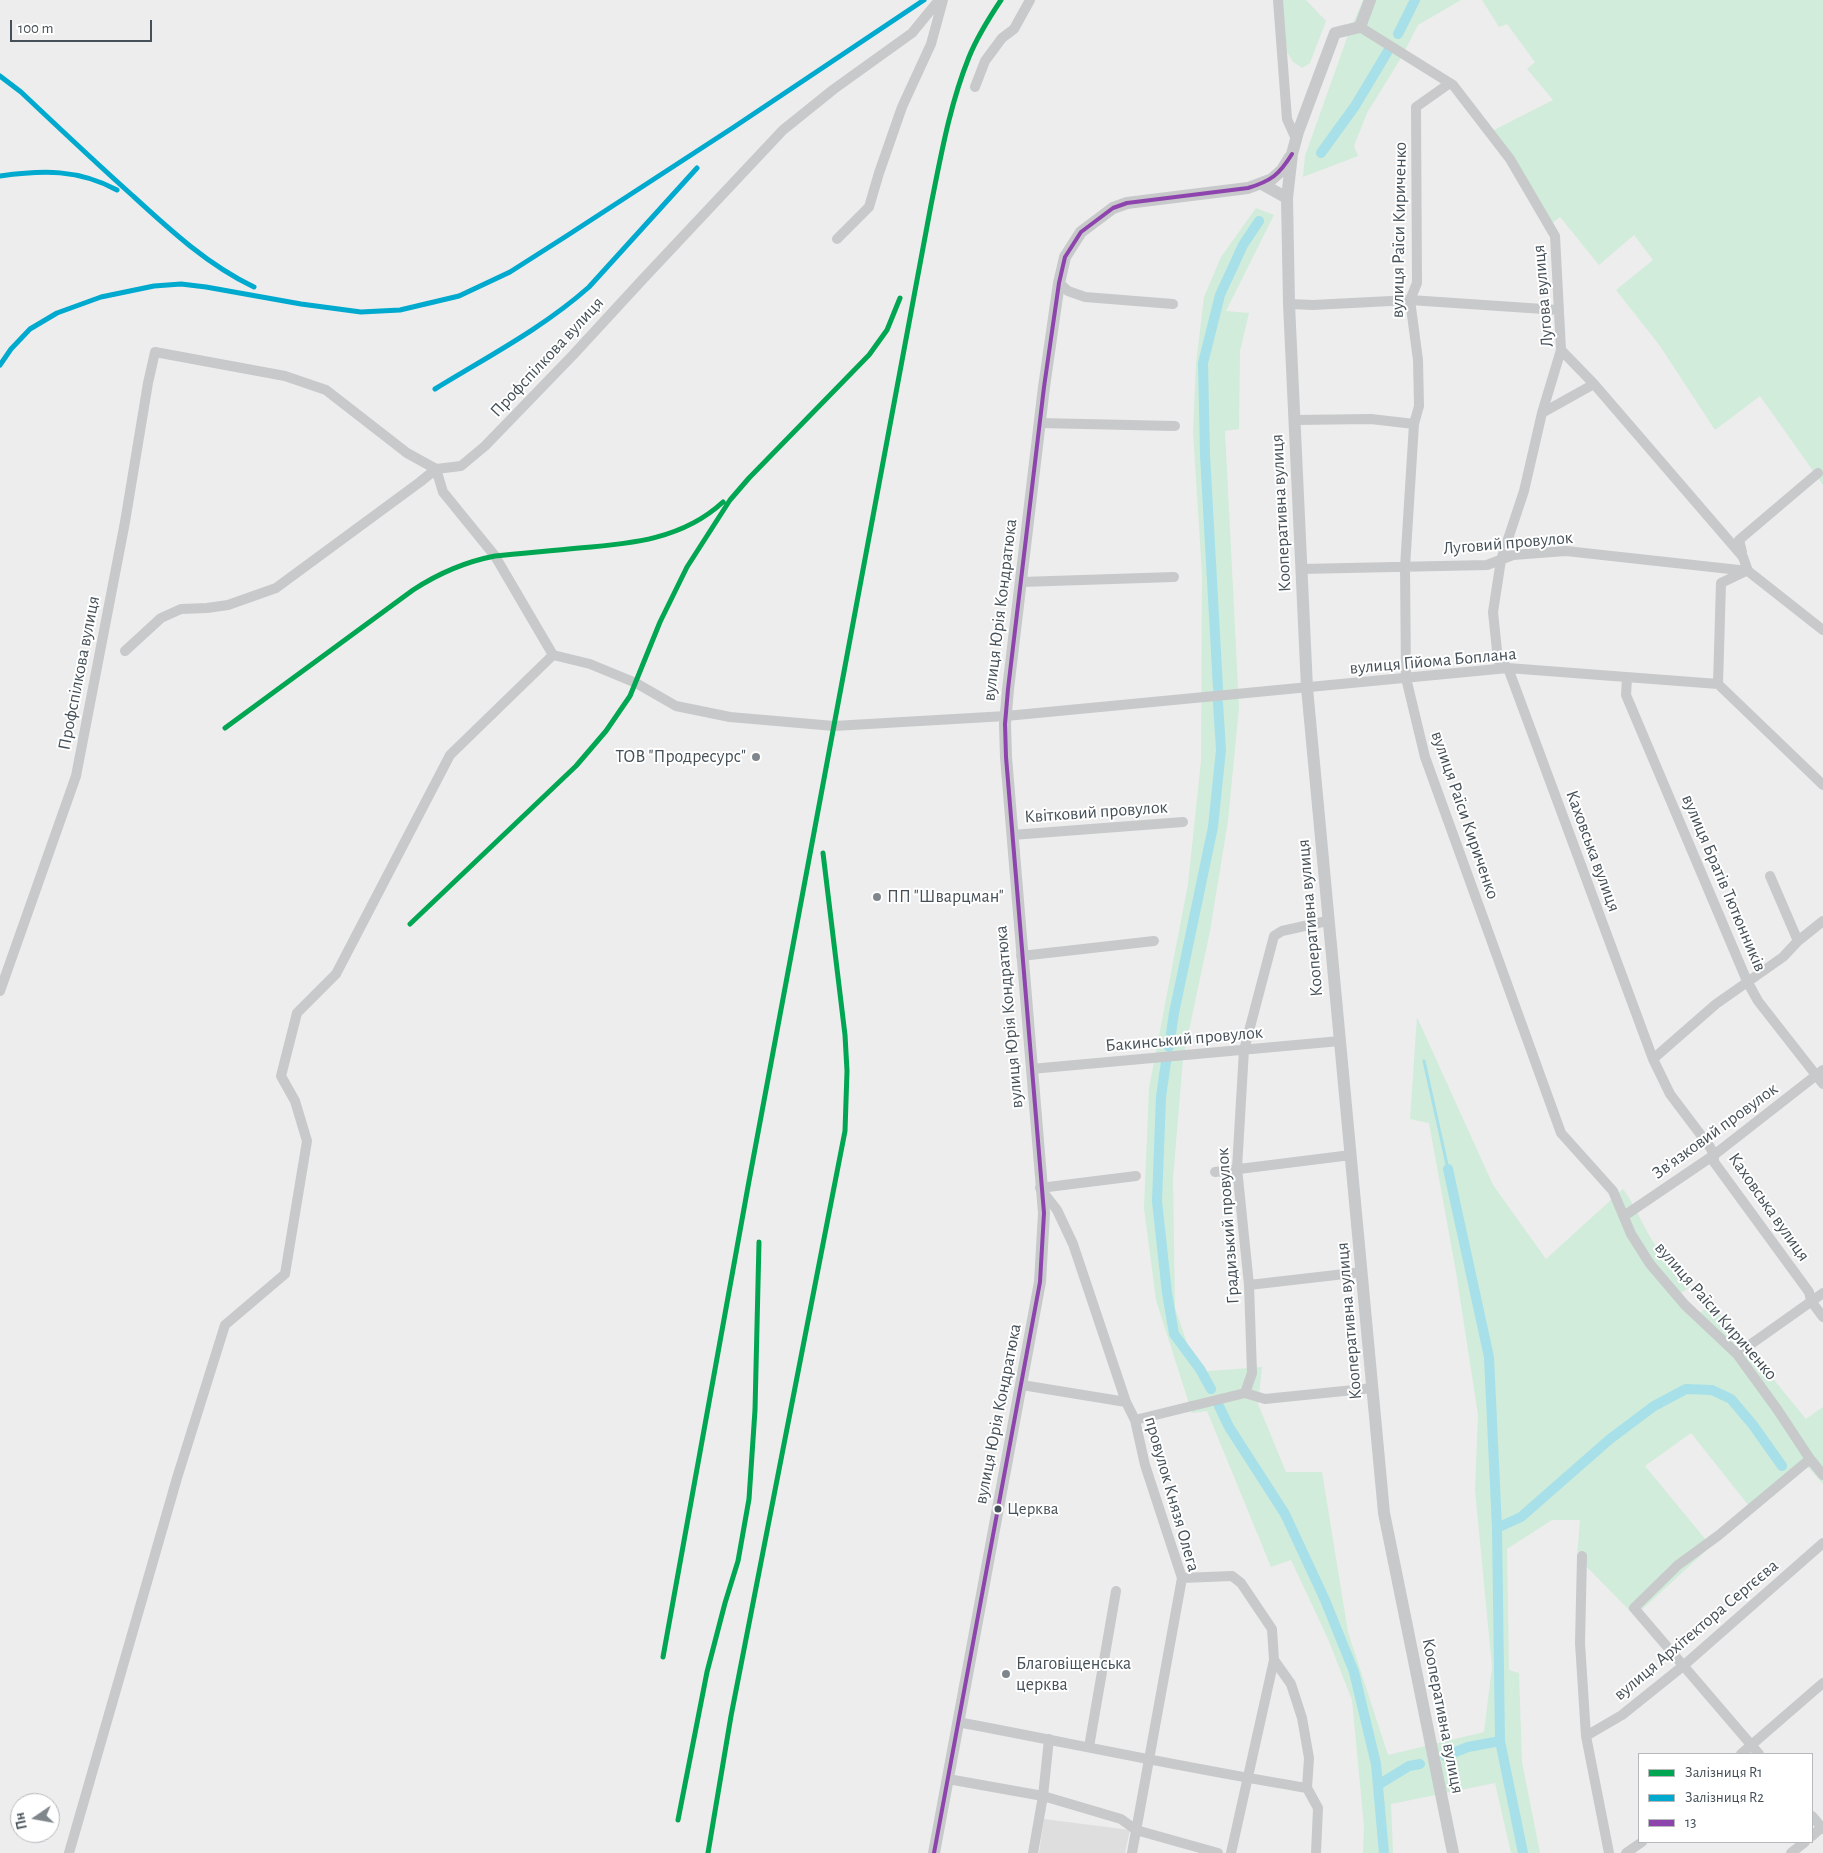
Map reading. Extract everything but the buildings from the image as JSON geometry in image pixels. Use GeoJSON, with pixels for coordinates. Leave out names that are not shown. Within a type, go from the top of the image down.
{"type":"FeatureCollection","features":[{"type":"Feature","properties":{"kind":"street","name":"Профспілкова вулиця"},"geometry":{"type":"LineString","coordinates":[[0,991],[76,776],[125,522],[148,383],[155,352],[284,376],[326,390],[407,453],[436,469],[461,466],[485,446],[783,130],[834,89],[912,32],[939,0]]}},
{"type":"Feature","properties":{"kind":"street"},"geometry":{"type":"LineString","coordinates":[[837,239],[869,207],[902,107],[931,44],[943,0]]}},
{"type":"Feature","properties":{"kind":"street"},"geometry":{"type":"LineString","coordinates":[[975,87],[985,61],[1002,38],[1014,30],[1030,0]]}},
{"type":"Feature","properties":{"kind":"street"},"geometry":{"type":"LineString","coordinates":[[1278,0],[1287,119],[1296,139]]}},
{"type":"Feature","properties":{"kind":"street"},"geometry":{"type":"LineString","coordinates":[[1360,28],[1370,0]]}},
{"type":"Feature","properties":{"kind":"street","name":"Кооперативна вулиця"},"geometry":{"type":"LineString","coordinates":[[1360,28],[1335,34],[1296,139],[1292,154],[1287,198],[1289,304],[1307,688],[1374,1388],[1384,1513],[1453,1853]]}},
{"type":"Feature","properties":{"kind":"street","name":"Лугова вулиця"},"geometry":{"type":"LineString","coordinates":[[1360,28],[1450,83],[1510,159],[1555,236],[1561,350],[1594,384],[1744,557],[1748,571],[1823,630]]}},
{"type":"Feature","properties":{"kind":"street","name":"вулиця Раїси Кириченко"},"geometry":{"type":"LineString","coordinates":[[1450,83],[1416,107],[1417,283],[1410,300],[1419,370],[1419,406],[1414,424],[1405,567],[1406,678],[1425,758],[1561,1133],[1613,1191],[1631,1234],[1650,1264],[1685,1306],[1736,1354],[1777,1409],[1810,1459],[1823,1474]]}},
{"type":"Feature","properties":{"kind":"street","name":"вулиця Юрія Кондратюка"},"geometry":{"type":"LineString","coordinates":[[934,1853],[1040,1282],[1044,1213],[1040,1188],[1006,757],[1006,716],[1010,666],[1039,422],[1059,283],[1065,258],[1080,232],[1113,208],[1127,202],[1239,189],[1262,184],[1272,179],[1282,170],[1292,154]]}},
{"type":"Feature","properties":{"kind":"street"},"geometry":{"type":"LineString","coordinates":[[1262,184],[1287,198]]}},
{"type":"Feature","properties":{"kind":"street"},"geometry":{"type":"LineString","coordinates":[[1059,283],[1068,291],[1086,297],[1173,304]]}},
{"type":"Feature","properties":{"kind":"street"},"geometry":{"type":"LineString","coordinates":[[1289,304],[1313,305],[1410,300],[1558,310]]}},
{"type":"Feature","properties":{"kind":"street","name":"Каховська вулиця"},"geometry":{"type":"LineString","coordinates":[[1561,350],[1542,413],[1524,491],[1501,560],[1493,612],[1498,660],[1508,668],[1653,1060],[1670,1094],[1714,1155],[1714,1162],[1809,1292],[1811,1300],[1823,1317]]}},
{"type":"Feature","properties":{"kind":"street"},"geometry":{"type":"LineString","coordinates":[[1542,413],[1594,384]]}},
{"type":"Feature","properties":{"kind":"street"},"geometry":{"type":"LineString","coordinates":[[1294,420],[1370,419],[1414,424]]}},
{"type":"Feature","properties":{"kind":"street"},"geometry":{"type":"LineString","coordinates":[[1039,422],[1175,426]]}},
{"type":"Feature","properties":{"kind":"street"},"geometry":{"type":"LineString","coordinates":[[71,1850],[177,1478],[225,1325],[285,1274],[307,1141],[295,1101],[281,1076],[297,1013],[336,974],[450,755],[553,656],[495,556],[443,492],[436,469],[276,588],[228,605],[181,609],[161,618],[125,652]]}},
{"type":"Feature","properties":{"kind":"street"},"geometry":{"type":"LineString","coordinates":[[1818,474],[1738,540],[1748,571],[1720,583],[1718,684],[1823,785]]}},
{"type":"Feature","properties":{"kind":"street","name":"Луговий провулок"},"geometry":{"type":"LineString","coordinates":[[1301,569],[1486,565],[1513,555],[1566,551],[1748,571]]}},
{"type":"Feature","properties":{"kind":"street"},"geometry":{"type":"LineString","coordinates":[[1021,582],[1174,577]]}},
{"type":"Feature","properties":{"kind":"street","name":"вулиця Гійома Боплана"},"geometry":{"type":"LineString","coordinates":[[553,656],[590,664],[636,683],[676,706],[730,717],[834,726],[1006,716],[1508,668],[1718,684]]}},
{"type":"Feature","properties":{"kind":"street","name":"вулиця Братів Тютюнників"},"geometry":{"type":"LineString","coordinates":[[1627,678],[1626,695],[1747,980],[1758,1001],[1819,1073],[1823,1084]]}},
{"type":"Feature","properties":{"kind":"street","name":"Квітковий провулок"},"geometry":{"type":"LineString","coordinates":[[1012,835],[1182,822]]}},
{"type":"Feature","properties":{"kind":"street"},"geometry":{"type":"LineString","coordinates":[[1770,876],[1798,941]]}},
{"type":"Feature","properties":{"kind":"street","name":"Градизький провулок"},"geometry":{"type":"LineString","coordinates":[[1244,1393],[1252,1373],[1249,1285],[1237,1168],[1244,1050],[1274,936],[1282,931],[1328,921]]}},
{"type":"Feature","properties":{"kind":"street"},"geometry":{"type":"LineString","coordinates":[[1653,1060],[1716,1004],[1747,980],[1782,957],[1823,921]]}},
{"type":"Feature","properties":{"kind":"street"},"geometry":{"type":"LineString","coordinates":[[1022,956],[1154,941]]}},
{"type":"Feature","properties":{"kind":"street","name":"Бакинський провулок"},"geometry":{"type":"LineString","coordinates":[[1031,1069],[1340,1041]]}},
{"type":"Feature","properties":{"kind":"street","name":"Звʼязковий провулок"},"geometry":{"type":"LineString","coordinates":[[1624,1216],[1714,1155],[1819,1073]]}},
{"type":"Feature","properties":{"kind":"street"},"geometry":{"type":"LineString","coordinates":[[1215,1172],[1351,1155]]}},
{"type":"Feature","properties":{"kind":"street"},"geometry":{"type":"LineString","coordinates":[[1040,1188],[1136,1176]]}},
{"type":"Feature","properties":{"kind":"street","name":"провулок Князя Олега"},"geometry":{"type":"LineString","coordinates":[[1040,1188],[1056,1210],[1073,1244],[1126,1402],[1135,1420],[1145,1464],[1182,1578],[1132,1853]]}},
{"type":"Feature","properties":{"kind":"street"},"geometry":{"type":"LineString","coordinates":[[1249,1285],[1362,1272]]}},
{"type":"Feature","properties":{"kind":"street"},"geometry":{"type":"LineString","coordinates":[[1736,1354],[1823,1293]]}},
{"type":"Feature","properties":{"kind":"street"},"geometry":{"type":"LineString","coordinates":[[1022,1385],[1126,1402]]}},
{"type":"Feature","properties":{"kind":"street"},"geometry":{"type":"LineString","coordinates":[[1135,1420],[1244,1393],[1265,1399],[1374,1388]]}},
{"type":"Feature","properties":{"kind":"street"},"geometry":{"type":"LineString","coordinates":[[1758,1753],[1634,1608],[1678,1564],[1720,1535],[1810,1459]]}},
{"type":"Feature","properties":{"kind":"street","name":"вулиця Архітектора Сергєєва"},"geometry":{"type":"LineString","coordinates":[[1586,1736],[1622,1715],[1683,1666],[1823,1543]]}},
{"type":"Feature","properties":{"kind":"street"},"geometry":{"type":"LineString","coordinates":[[1582,1556],[1580,1643],[1586,1736],[1609,1853]]}},
{"type":"Feature","properties":{"kind":"street"},"geometry":{"type":"LineString","coordinates":[[1182,1578],[1232,1576],[1241,1583],[1272,1629],[1274,1660],[1246,1778],[1231,1853]]}},
{"type":"Feature","properties":{"kind":"street"},"geometry":{"type":"LineString","coordinates":[[1089,1747],[1116,1591]]}},
{"type":"Feature","properties":{"kind":"street"},"geometry":{"type":"LineString","coordinates":[[1274,1660],[1291,1684],[1302,1718],[1309,1758],[1307,1788],[1318,1808],[1316,1853]]}},
{"type":"Feature","properties":{"kind":"street"},"geometry":{"type":"LineString","coordinates":[[1742,1753],[1823,1683]]}},
{"type":"Feature","properties":{"kind":"street"},"geometry":{"type":"LineString","coordinates":[[958,1722],[1149,1760],[1307,1788]]}},
{"type":"Feature","properties":{"kind":"street"},"geometry":{"type":"LineString","coordinates":[[1033,1853],[1049,1739]]}},
{"type":"Feature","properties":{"kind":"street"},"geometry":{"type":"LineString","coordinates":[[948,1779],[1042,1796],[1121,1819],[1136,1830],[1218,1853]]}},
{"type":"Feature","properties":{"kind":"street"},"geometry":{"type":"LineString","coordinates":[[1813,1817],[1823,1827],[1813,1835]]}},
{"type":"Feature","properties":{"kind":"street"},"geometry":{"type":"LineString","coordinates":[[1626,1853],[1641,1843]]}},
{"type":"Feature","properties":{"kind":"street"},"geometry":{"type":"LineString","coordinates":[[1791,1853],[1804,1843]]}},
{"type":"Feature","properties":{"kind":"shaded area"},"geometry":{"type":"Polygon","coordinates":[[[1044,1819],[1130,1830],[1125,1853],[1039,1853],[1044,1819]]]}},
{"type":"Feature","properties":{"kind":"green space"},"geometry":{"type":"Polygon","coordinates":[[[1282,0],[1306,0],[1326,21],[1310,63],[1302,68],[1293,62],[1287,52],[1282,0]]]}},
{"type":"Feature","properties":{"kind":"green space"},"geometry":{"type":"Polygon","coordinates":[[[1363,0],[1461,0],[1418,25],[1401,58],[1367,113],[1354,146],[1358,156],[1303,177],[1305,156],[1348,35],[1363,0]]]}},
{"type":"Feature","properties":{"kind":"green space"},"geometry":{"type":"Polygon","coordinates":[[[1482,0],[1823,0],[1823,485],[1760,396],[1715,430],[1660,346],[1616,290],[1653,260],[1634,235],[1599,265],[1560,217],[1551,224],[1492,131],[1553,100],[1527,69],[1535,62],[1507,24],[1499,27],[1482,0]]]}},
{"type":"Feature","properties":{"kind":"green space"},"geometry":{"type":"Polygon","coordinates":[[[1256,208],[1274,215],[1226,311],[1249,313],[1240,351],[1239,429],[1225,431],[1239,707],[1228,821],[1210,931],[1183,1059],[1173,1179],[1175,1308],[1197,1372],[1262,1367],[1258,1404],[1286,1472],[1322,1472],[1348,1632],[1388,1755],[1484,1732],[1492,1667],[1475,1490],[1478,1415],[1456,1272],[1429,1123],[1410,1119],[1417,1017],[1493,1185],[1546,1259],[1623,1189],[1660,1252],[1691,1286],[1681,1293],[1699,1314],[1711,1303],[1806,1419],[1823,1407],[1823,1484],[1808,1467],[1753,1511],[1691,1433],[1645,1466],[1711,1546],[1635,1616],[1577,1557],[1580,1520],[1552,1520],[1507,1549],[1509,1670],[1519,1673],[1522,1762],[1540,1853],[1511,1853],[1495,1783],[1391,1804],[1393,1853],[1363,1853],[1364,1827],[1352,1700],[1328,1639],[1291,1560],[1271,1567],[1207,1411],[1192,1413],[1156,1300],[1144,1208],[1149,1088],[1188,884],[1201,761],[1202,574],[1193,432],[1196,364],[1204,297],[1221,257],[1256,208]]]}},
{"type":"Feature","properties":{"kind":"waterway"},"geometry":{"type":"LineString","coordinates":[[1398,34],[1415,0]]}},
{"type":"Feature","properties":{"kind":"waterway"},"geometry":{"type":"LineString","coordinates":[[1321,153],[1355,106],[1388,51]]}},
{"type":"Feature","properties":{"kind":"waterway"},"geometry":{"type":"LineString","coordinates":[[1218,688],[1205,455],[1203,363],[1220,295],[1243,245],[1259,221]]}},
{"type":"Feature","properties":{"kind":"waterway"},"geometry":{"type":"LineString","coordinates":[[1169,1047],[1174,1013],[1213,827],[1221,750],[1218,703]]}},
{"type":"Feature","properties":{"kind":"waterway"},"geometry":{"type":"LineString","coordinates":[[1424,1061],[1448,1169]]}},
{"type":"Feature","properties":{"kind":"waterway"},"geometry":{"type":"LineString","coordinates":[[1166,1062],[1161,1097],[1157,1201],[1167,1293],[1174,1334],[1200,1369],[1211,1389]]}},
{"type":"Feature","properties":{"kind":"waterway"},"geometry":{"type":"LineString","coordinates":[[1448,1169],[1489,1357],[1497,1528],[1500,1741],[1523,1853]]}},
{"type":"Feature","properties":{"kind":"waterway"},"geometry":{"type":"LineString","coordinates":[[1497,1528],[1521,1517],[1610,1439],[1654,1406],[1686,1389],[1712,1390],[1731,1399],[1753,1425],[1782,1466]]}},
{"type":"Feature","properties":{"kind":"waterway"},"geometry":{"type":"LineString","coordinates":[[1219,1406],[1229,1427],[1285,1514],[1325,1600],[1354,1672],[1376,1764],[1384,1853]]}},
{"type":"Feature","properties":{"kind":"waterway"},"geometry":{"type":"LineString","coordinates":[[1445,1756],[1468,1747],[1500,1741]]}},
{"type":"Feature","properties":{"kind":"waterway"},"geometry":{"type":"LineString","coordinates":[[1378,1785],[1409,1766],[1420,1764]]}},
{"type":"Feature","properties":{"kind":"rail line","name":"R2"},"geometry":{"type":"LineString","coordinates":[[0,365],[11,349],[30,329],[57,313],[101,297],[154,286],[181,284],[206,287],[301,304],[361,312],[400,310],[459,296],[510,272],[734,127],[924,0]]}},
{"type":"Feature","properties":{"kind":"rail line","name":"R1"},"geometry":{"type":"LineString","coordinates":[[663,1657],[749,1181],[938,167],[951,111],[962,75],[976,42],[1001,0]]}},
{"type":"Feature","properties":{"kind":"rail line","name":"R2"},"geometry":{"type":"LineString","coordinates":[[0,76],[21,92],[175,234],[205,258],[254,287]]}},
{"type":"Feature","properties":{"kind":"rail line","name":"R2"},"geometry":{"type":"LineString","coordinates":[[435,389],[534,329],[589,287],[697,168]]}},
{"type":"Feature","properties":{"kind":"rail line","name":"R2"},"geometry":{"type":"LineString","coordinates":[[0,176],[46,172],[60,173],[88,178],[117,190]]}},
{"type":"Feature","properties":{"kind":"rail line","name":"R1"},"geometry":{"type":"LineString","coordinates":[[410,924],[576,766],[606,731],[630,696],[660,622],[687,567],[730,500],[749,478],[869,355],[887,330],[900,298]]}},
{"type":"Feature","properties":{"kind":"rail line","name":"R1"},"geometry":{"type":"LineString","coordinates":[[225,728],[413,590],[442,573],[473,561],[495,556],[618,544],[656,537],[674,532],[691,524],[723,502]]}},
{"type":"Feature","properties":{"kind":"rail line","name":"R1"},"geometry":{"type":"LineString","coordinates":[[708,1853],[731,1716],[845,1131],[847,1071],[845,1035],[823,853]]}},
{"type":"Feature","properties":{"kind":"rail line","name":"R1"},"geometry":{"type":"LineString","coordinates":[[678,1820],[707,1672],[738,1561],[749,1499],[755,1410],[759,1242]]}},
{"type":"Feature","properties":{"kind":"transit line","name":"13"},"geometry":{"type":"LineString","coordinates":[[934,1853],[1040,1282],[1044,1213],[1006,757],[1005,724],[1044,387],[1059,283],[1065,257],[1081,232],[1113,208],[1127,203],[1248,188],[1269,180],[1283,167],[1292,154]]}},
{"type":"Feature","properties":{"kind":"place","name":"ТОВ \"Продресурс\""},"geometry":{"type":"Point","coordinates":[756,757]}},
{"type":"Feature","properties":{"kind":"place","name":"ПП \"Шварцман\""},"geometry":{"type":"Point","coordinates":[877,897]}},
{"type":"Feature","properties":{"kind":"place","name":"Церква"},"geometry":{"type":"Point","coordinates":[998,1509]}},
{"type":"Feature","properties":{"kind":"place","name":"Благовіщенська церква"},"geometry":{"type":"Point","coordinates":[1006,1674]}}]}
